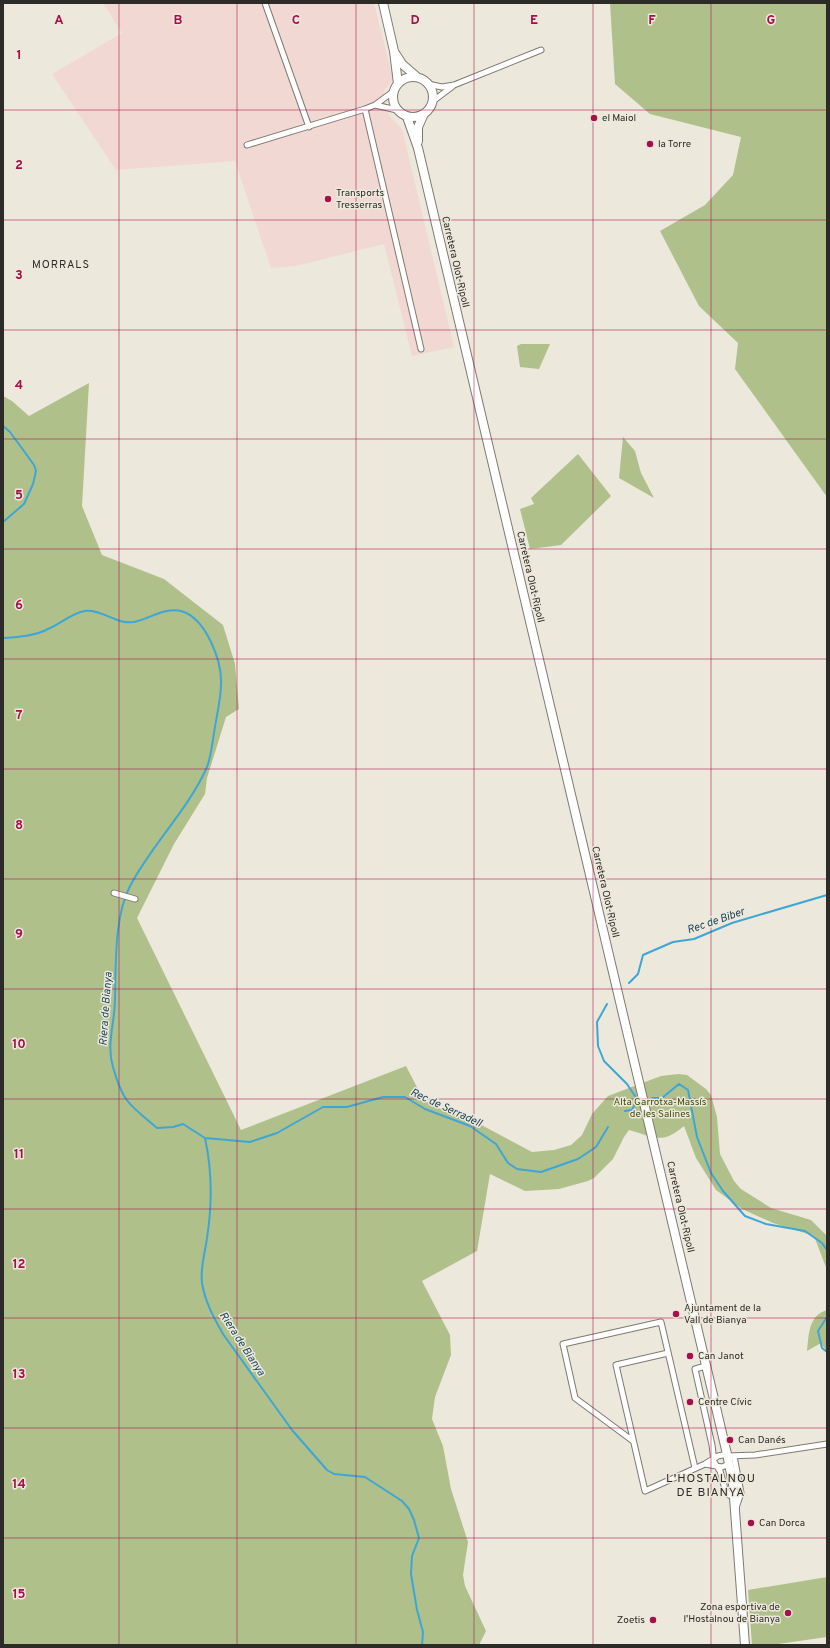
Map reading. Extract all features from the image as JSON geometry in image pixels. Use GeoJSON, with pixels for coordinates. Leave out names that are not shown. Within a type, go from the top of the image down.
{"type":"FeatureCollection","features":[{"type":"Feature","properties":{"kind":"main road"},"geometry":{"type":"LineString","coordinates":[[383,3],[394,51],[396,87],[393,101],[397,110],[407,117],[414,118],[422,116],[430,109],[433,101],[432,90],[428,84],[402,64],[394,51]]}},
{"type":"Feature","properties":{"kind":"main road"},"geometry":{"type":"LineString","coordinates":[[396,87],[405,78],[417,77]]}},
{"type":"Feature","properties":{"kind":"main road","name":"Carretera Olot-Ripoll"},"geometry":{"type":"LineString","coordinates":[[418,148],[418,127],[422,116]]}},
{"type":"Feature","properties":{"kind":"main road","name":"Carretera Olot-Ripoll"},"geometry":{"type":"LineString","coordinates":[[407,117],[418,148],[648,1115],[706,1366],[730,1458],[745,1645]]}},
{"type":"Feature","properties":{"kind":"street"},"geometry":{"type":"LineString","coordinates":[[265,3],[309,126]]}},
{"type":"Feature","properties":{"kind":"street"},"geometry":{"type":"LineString","coordinates":[[428,84],[442,87],[454,85],[541,50]]}},
{"type":"Feature","properties":{"kind":"street"},"geometry":{"type":"LineString","coordinates":[[433,101],[454,85]]}},
{"type":"Feature","properties":{"kind":"street"},"geometry":{"type":"LineString","coordinates":[[247,145],[365,109],[375,105],[396,87]]}},
{"type":"Feature","properties":{"kind":"street"},"geometry":{"type":"LineString","coordinates":[[375,105],[397,110]]}},
{"type":"Feature","properties":{"kind":"street"},"geometry":{"type":"LineString","coordinates":[[365,109],[421,349]]}},
{"type":"Feature","properties":{"kind":"street"},"geometry":{"type":"LineString","coordinates":[[114,893],[135,899]]}},
{"type":"Feature","properties":{"kind":"street"},"geometry":{"type":"LineString","coordinates":[[633,1441],[575,1398],[563,1344],[661,1322],[695,1468]]}},
{"type":"Feature","properties":{"kind":"street"},"geometry":{"type":"LineString","coordinates":[[668,1353],[616,1365],[645,1491],[705,1464],[714,1458],[755,1455],[827,1444]]}},
{"type":"Feature","properties":{"kind":"street"},"geometry":{"type":"LineString","coordinates":[[706,1366],[695,1369],[714,1462],[718,1467],[725,1489],[729,1495],[734,1497]]}},
{"type":"Feature","properties":{"kind":"street"},"geometry":{"type":"LineString","coordinates":[[705,1464],[722,1467],[730,1458]]}},
{"type":"Feature","properties":{"kind":"street"},"geometry":{"type":"LineString","coordinates":[[730,1458],[741,1493],[735,1510]]}},
{"type":"Feature","properties":{"kind":"shaded area"},"geometry":{"type":"Polygon","coordinates":[[[103,3],[374,3],[393,79],[384,91],[389,115],[402,129],[454,347],[412,356],[384,244],[296,266],[271,268],[235,161],[116,170],[52,74],[122,33],[103,3]]]}},
{"type":"Feature","properties":{"kind":"green space"},"geometry":{"type":"Polygon","coordinates":[[[610,3],[827,3],[827,497],[735,369],[738,343],[699,306],[660,231],[705,205],[733,175],[741,137],[650,114],[615,84],[610,3]]]}},
{"type":"Feature","properties":{"kind":"green space"},"geometry":{"type":"Polygon","coordinates":[[[521,344],[550,344],[539,369],[520,367],[517,346],[521,344]]]}},
{"type":"Feature","properties":{"kind":"green space","name":"Alta Garrotxa-Massís de les Salines"},"geometry":{"type":"Polygon","coordinates":[[[89,383],[82,506],[102,555],[164,579],[223,625],[235,664],[239,709],[226,717],[207,778],[205,794],[174,844],[137,918],[241,1130],[406,1066],[421,1095],[430,1105],[472,1120],[532,1152],[554,1150],[571,1145],[582,1135],[592,1114],[608,1096],[661,1076],[679,1074],[687,1075],[706,1089],[711,1095],[717,1117],[720,1154],[734,1181],[741,1189],[771,1208],[811,1220],[827,1236],[827,1270],[814,1236],[773,1223],[742,1209],[716,1190],[696,1158],[684,1126],[670,1136],[658,1138],[629,1130],[613,1159],[594,1178],[559,1189],[525,1191],[490,1174],[477,1251],[422,1281],[450,1335],[451,1355],[435,1397],[432,1419],[443,1446],[451,1489],[468,1542],[463,1575],[465,1586],[486,1631],[479,1645],[3,1645],[3,396],[12,401],[29,416],[89,383]]]}},
{"type":"Feature","properties":{"kind":"green space"},"geometry":{"type":"Polygon","coordinates":[[[623,437],[635,451],[641,473],[654,498],[619,478],[623,437]]]}},
{"type":"Feature","properties":{"kind":"green space"},"geometry":{"type":"Polygon","coordinates":[[[578,454],[611,496],[561,545],[530,549],[520,509],[534,504],[531,498],[578,454]]]}},
{"type":"Feature","properties":{"kind":"green space"},"geometry":{"type":"Polygon","coordinates":[[[827,1310],[827,1352],[821,1343],[807,1351],[809,1332],[813,1321],[821,1313],[827,1310]]]}},
{"type":"Feature","properties":{"kind":"green space","name":"Zona esportiva de l'Hostalnou de Bianya"},"geometry":{"type":"Polygon","coordinates":[[[827,1577],[827,1637],[771,1645],[752,1645],[748,1590],[827,1577]]]}},
{"type":"Feature","properties":{"kind":"waterway","name":"Riera de Bianya"},"geometry":{"type":"LineString","coordinates":[[3,426],[10,432],[34,465],[36,471],[33,484],[24,504],[3,522]]}},
{"type":"Feature","properties":{"kind":"waterway","name":"Riera de Bianya"},"geometry":{"type":"LineString","coordinates":[[3,638],[32,635],[53,627],[75,614],[85,611],[97,612],[122,621],[134,622],[163,612],[175,610],[190,615],[198,622],[211,642],[219,664],[221,690],[210,759],[190,798],[139,871],[125,898],[118,926],[115,1008],[110,1050],[111,1058],[120,1088],[129,1103],[157,1128],[173,1127],[183,1124],[205,1138],[210,1175],[210,1201],[209,1226],[202,1266],[202,1283],[203,1290],[213,1316],[223,1334],[292,1430],[327,1470],[334,1474],[365,1477],[402,1501],[409,1509],[419,1538],[412,1556],[411,1574],[417,1610],[423,1632],[422,1645]]}},
{"type":"Feature","properties":{"kind":"waterway","name":"Rec de Biber"},"geometry":{"type":"LineString","coordinates":[[629,983],[638,974],[643,955],[673,942],[694,939],[732,923],[827,895]]}},
{"type":"Feature","properties":{"kind":"waterway","name":"Rec de Serradell"},"geometry":{"type":"LineString","coordinates":[[607,1004],[597,1022],[598,1046],[604,1061],[627,1084],[637,1099],[632,1110],[625,1111]]}},
{"type":"Feature","properties":{"kind":"waterway"},"geometry":{"type":"LineString","coordinates":[[652,1098],[662,1098],[679,1084],[688,1090],[697,1137],[711,1173],[723,1191],[745,1216],[766,1224],[805,1231],[822,1243],[827,1250]]}},
{"type":"Feature","properties":{"kind":"waterway","name":"Rec de Serradell"},"geometry":{"type":"LineString","coordinates":[[205,1138],[250,1142],[277,1133],[323,1107],[347,1107],[383,1097],[405,1097],[425,1109],[470,1126],[496,1144],[508,1163],[517,1169],[541,1172],[578,1159],[596,1147],[608,1127]]}},
{"type":"Feature","properties":{"kind":"waterway"},"geometry":{"type":"LineString","coordinates":[[827,1317],[818,1331],[822,1348],[827,1352]]}},
{"type":"Feature","properties":{"kind":"place","name":"el Maiol"},"geometry":{"type":"Point","coordinates":[594,118]}},
{"type":"Feature","properties":{"kind":"place","name":"la Torre"},"geometry":{"type":"Point","coordinates":[650,144]}},
{"type":"Feature","properties":{"kind":"place","name":"Transports Tresserras"},"geometry":{"type":"Point","coordinates":[328,199]}},
{"type":"Feature","properties":{"kind":"place","name":"Ajuntament de la Vall de Bianya"},"geometry":{"type":"Point","coordinates":[676,1314]}},
{"type":"Feature","properties":{"kind":"place","name":"Can Janot"},"geometry":{"type":"Point","coordinates":[690,1356]}},
{"type":"Feature","properties":{"kind":"place","name":"Centre Cívic"},"geometry":{"type":"Point","coordinates":[690,1402]}},
{"type":"Feature","properties":{"kind":"place","name":"Can Danés"},"geometry":{"type":"Point","coordinates":[730,1440]}},
{"type":"Feature","properties":{"kind":"place","name":"Can Dorca"},"geometry":{"type":"Point","coordinates":[751,1523]}},
{"type":"Feature","properties":{"kind":"place","name":"Zona esportiva de l'Hostalnou de Bianya"},"geometry":{"type":"Point","coordinates":[788,1613]}},
{"type":"Feature","properties":{"kind":"place","name":"Zoetis"},"geometry":{"type":"Point","coordinates":[653,1620]}},
{"type":"Feature","properties":{"kind":"district","name":"MORRALS"},"geometry":{"type":"Point","coordinates":[61,265]}},
{"type":"Feature","properties":{"kind":"district","name":"L'HOSTALNOU DE BIANYA"},"geometry":{"type":"Point","coordinates":[711,1486]}}]}
